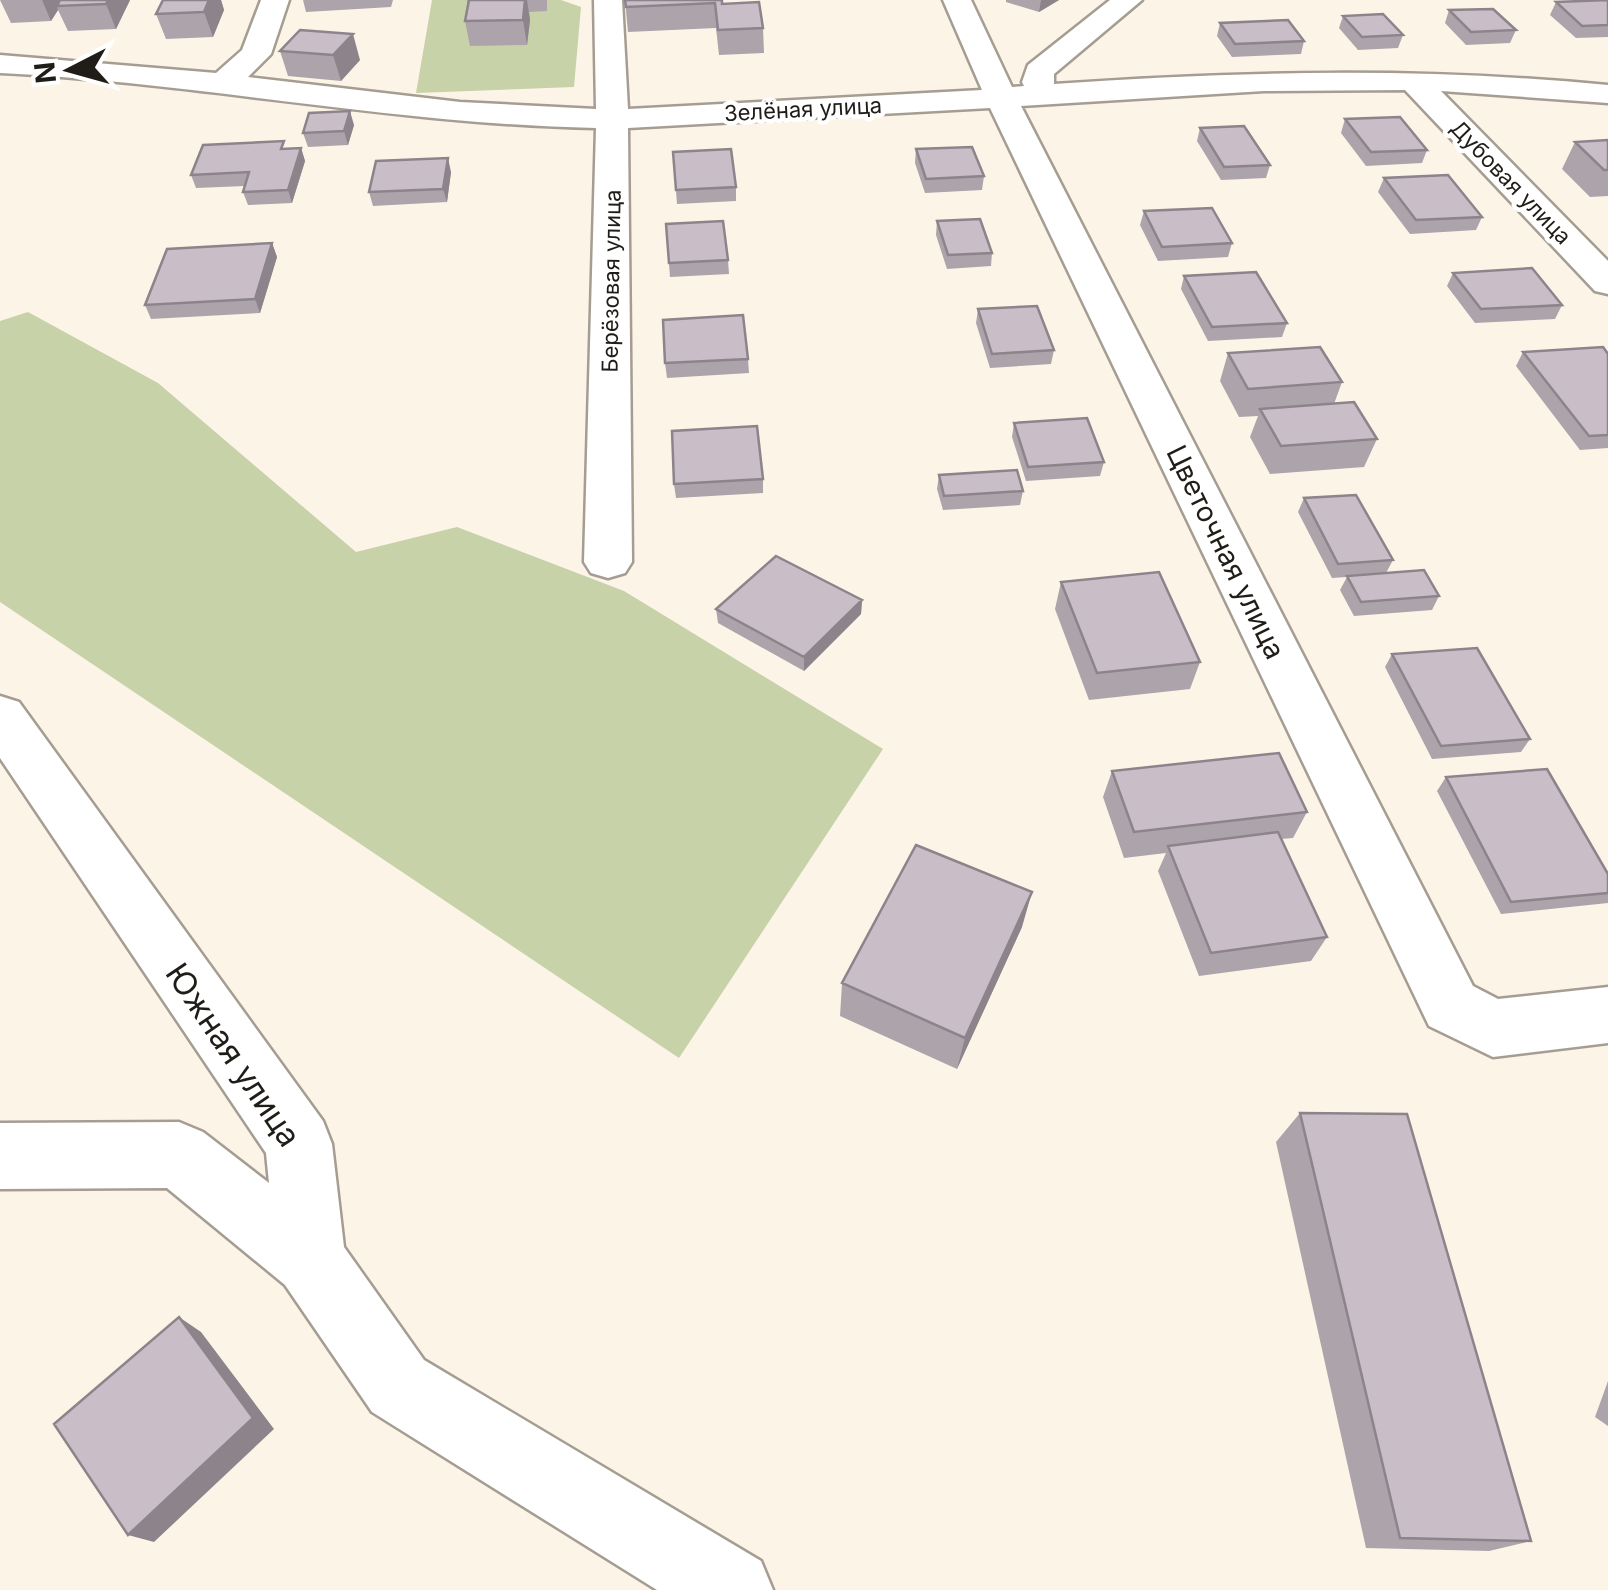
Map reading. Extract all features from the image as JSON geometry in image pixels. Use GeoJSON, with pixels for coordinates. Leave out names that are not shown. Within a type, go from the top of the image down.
{"type":"FeatureCollection","features":[{"type":"Feature","properties":{"kind":"street"},"geometry":{"type":"LineString","coordinates":[[222,83],[256,54],[275,0]]}},
{"type":"Feature","properties":{"kind":"street","name":"Берёзовая улица"},"geometry":{"type":"LineString","coordinates":[[608,0],[612,119],[608,562]]}},
{"type":"Feature","properties":{"kind":"street","name":"Цветочная улица"},"geometry":{"type":"LineString","coordinates":[[957,0],[1022,96],[1451,1006],[1493,1028],[1608,1015]]}},
{"type":"Feature","properties":{"kind":"street"},"geometry":{"type":"LineString","coordinates":[[1022,96],[1037,82],[1039,71],[1128,0]]}},
{"type":"Feature","properties":{"kind":"street","name":"Зелёная улица"},"geometry":{"type":"LineString","coordinates":[[0,64],[222,83],[532,117],[612,119],[1321,81],[1414,81],[1608,94]]}},
{"type":"Feature","properties":{"kind":"street","name":"Дубовая улица"},"geometry":{"type":"LineString","coordinates":[[1414,81],[1608,283]]}},
{"type":"Feature","properties":{"kind":"street","name":"Южная улица"},"geometry":{"type":"LineString","coordinates":[[0,716],[299,1144],[310,1260],[398,1386],[732,1590]]}},
{"type":"Feature","properties":{"kind":"street"},"geometry":{"type":"LineString","coordinates":[[0,1156],[179,1154],[310,1260]]}},
{"type":"Feature","properties":{"kind":"green space"},"geometry":{"type":"Polygon","coordinates":[[[432,0],[561,0],[581,7],[574,87],[416,93],[432,0]]]}},
{"type":"Feature","properties":{"kind":"green space"},"geometry":{"type":"Polygon","coordinates":[[[28,312],[158,383],[356,552],[457,527],[624,591],[883,749],[679,1058],[0,602],[0,321],[28,312]]]}},
{"type":"Feature","properties":{"kind":"building"},"geometry":{"type":"Polygon","coordinates":[[[60,0],[108,0],[106,4],[57,6],[60,0]]]}},
{"type":"Feature","properties":{"kind":"building"},"geometry":{"type":"Polygon","coordinates":[[[163,0],[209,0],[204,12],[156,14],[163,0]]]}},
{"type":"Feature","properties":{"kind":"building"},"geometry":{"type":"Polygon","coordinates":[[[469,0],[525,0],[523,20],[465,21],[469,0]]]}},
{"type":"Feature","properties":{"kind":"building"},"geometry":{"type":"Polygon","coordinates":[[[625,0],[759,2],[763,28],[718,30],[715,3],[626,7],[625,0]]]}},
{"type":"Feature","properties":{"kind":"building"},"geometry":{"type":"Polygon","coordinates":[[[1608,0],[1608,25],[1582,26],[1556,2],[1608,0]]]}},
{"type":"Feature","properties":{"kind":"building"},"geometry":{"type":"Polygon","coordinates":[[[1493,9],[1516,30],[1471,32],[1449,10],[1493,9]]]}},
{"type":"Feature","properties":{"kind":"building"},"geometry":{"type":"Polygon","coordinates":[[[1383,14],[1403,35],[1362,37],[1343,16],[1383,14]]]}},
{"type":"Feature","properties":{"kind":"building"},"geometry":{"type":"Polygon","coordinates":[[[1288,20],[1304,41],[1235,44],[1220,23],[1288,20]]]}},
{"type":"Feature","properties":{"kind":"building"},"geometry":{"type":"Polygon","coordinates":[[[300,30],[353,34],[333,55],[280,51],[300,30]]]}},
{"type":"Feature","properties":{"kind":"building"},"geometry":{"type":"Polygon","coordinates":[[[350,111],[344,131],[303,133],[309,113],[350,111]]]}},
{"type":"Feature","properties":{"kind":"building"},"geometry":{"type":"Polygon","coordinates":[[[1400,117],[1427,150],[1371,152],[1345,119],[1400,117]]]}},
{"type":"Feature","properties":{"kind":"building"},"geometry":{"type":"Polygon","coordinates":[[[1244,126],[1270,165],[1224,167],[1200,128],[1244,126]]]}},
{"type":"Feature","properties":{"kind":"building"},"geometry":{"type":"Polygon","coordinates":[[[1608,140],[1608,170],[1575,142],[1608,140]]]}},
{"type":"Feature","properties":{"kind":"building"},"geometry":{"type":"Polygon","coordinates":[[[284,141],[281,149],[301,148],[288,190],[243,192],[249,172],[191,175],[203,145],[284,141]]]}},
{"type":"Feature","properties":{"kind":"building"},"geometry":{"type":"Polygon","coordinates":[[[972,147],[984,176],[926,179],[916,149],[972,147]]]}},
{"type":"Feature","properties":{"kind":"building"},"geometry":{"type":"Polygon","coordinates":[[[731,149],[736,187],[676,190],[673,152],[731,149]]]}},
{"type":"Feature","properties":{"kind":"building"},"geometry":{"type":"Polygon","coordinates":[[[448,158],[443,189],[369,192],[376,161],[448,158]]]}},
{"type":"Feature","properties":{"kind":"building"},"geometry":{"type":"Polygon","coordinates":[[[1448,175],[1482,217],[1416,220],[1384,178],[1448,175]]]}},
{"type":"Feature","properties":{"kind":"building"},"geometry":{"type":"Polygon","coordinates":[[[1212,208],[1232,243],[1162,247],[1144,211],[1212,208]]]}},
{"type":"Feature","properties":{"kind":"building"},"geometry":{"type":"Polygon","coordinates":[[[980,219],[992,253],[948,255],[937,221],[980,219]]]}},
{"type":"Feature","properties":{"kind":"building"},"geometry":{"type":"Polygon","coordinates":[[[723,221],[728,260],[669,263],[666,224],[723,221]]]}},
{"type":"Feature","properties":{"kind":"building"},"geometry":{"type":"Polygon","coordinates":[[[272,243],[255,299],[145,305],[167,249],[272,243]]]}},
{"type":"Feature","properties":{"kind":"building"},"geometry":{"type":"Polygon","coordinates":[[[1532,268],[1562,305],[1481,309],[1453,273],[1532,268]]]}},
{"type":"Feature","properties":{"kind":"building"},"geometry":{"type":"Polygon","coordinates":[[[1256,272],[1287,323],[1212,327],[1184,276],[1256,272]]]}},
{"type":"Feature","properties":{"kind":"building"},"geometry":{"type":"Polygon","coordinates":[[[1037,306],[1054,350],[992,354],[978,309],[1037,306]]]}},
{"type":"Feature","properties":{"kind":"building"},"geometry":{"type":"Polygon","coordinates":[[[743,315],[748,359],[665,363],[663,320],[743,315]]]}},
{"type":"Feature","properties":{"kind":"building"},"geometry":{"type":"Polygon","coordinates":[[[1320,347],[1342,382],[1248,389],[1228,353],[1320,347]]]}},
{"type":"Feature","properties":{"kind":"building"},"geometry":{"type":"Polygon","coordinates":[[[1603,347],[1608,354],[1608,435],[1589,436],[1523,352],[1603,347]]]}},
{"type":"Feature","properties":{"kind":"building"},"geometry":{"type":"Polygon","coordinates":[[[1354,402],[1377,439],[1281,446],[1260,409],[1354,402]]]}},
{"type":"Feature","properties":{"kind":"building"},"geometry":{"type":"Polygon","coordinates":[[[1087,418],[1104,462],[1028,467],[1014,423],[1087,418]]]}},
{"type":"Feature","properties":{"kind":"building"},"geometry":{"type":"Polygon","coordinates":[[[757,426],[763,479],[674,484],[672,431],[757,426]]]}},
{"type":"Feature","properties":{"kind":"building"},"geometry":{"type":"Polygon","coordinates":[[[1017,470],[1023,491],[944,496],[939,475],[1017,470]]]}},
{"type":"Feature","properties":{"kind":"building"},"geometry":{"type":"Polygon","coordinates":[[[1356,495],[1393,560],[1338,564],[1304,498],[1356,495]]]}},
{"type":"Feature","properties":{"kind":"building"},"geometry":{"type":"Polygon","coordinates":[[[776,556],[862,600],[804,657],[716,609],[776,556]]]}},
{"type":"Feature","properties":{"kind":"building"},"geometry":{"type":"Polygon","coordinates":[[[1424,570],[1439,596],[1361,602],[1347,576],[1424,570]]]}},
{"type":"Feature","properties":{"kind":"building"},"geometry":{"type":"Polygon","coordinates":[[[1159,572],[1200,662],[1097,673],[1061,582],[1159,572]]]}},
{"type":"Feature","properties":{"kind":"building"},"geometry":{"type":"Polygon","coordinates":[[[1477,648],[1530,739],[1441,746],[1392,654],[1477,648]]]}},
{"type":"Feature","properties":{"kind":"building"},"geometry":{"type":"Polygon","coordinates":[[[1279,753],[1307,812],[1134,832],[1112,771],[1279,753]]]}},
{"type":"Feature","properties":{"kind":"building"},"geometry":{"type":"Polygon","coordinates":[[[1547,769],[1608,874],[1608,893],[1511,902],[1446,777],[1547,769]]]}},
{"type":"Feature","properties":{"kind":"building"},"geometry":{"type":"Polygon","coordinates":[[[1278,832],[1327,937],[1211,953],[1168,846],[1278,832]]]}},
{"type":"Feature","properties":{"kind":"building"},"geometry":{"type":"Polygon","coordinates":[[[916,845],[1032,892],[965,1038],[842,983],[916,845]]]}},
{"type":"Feature","properties":{"kind":"building"},"geometry":{"type":"Polygon","coordinates":[[[1300,1113],[1407,1114],[1531,1541],[1400,1538],[1300,1113]]]}},
{"type":"Feature","properties":{"kind":"building"},"geometry":{"type":"Polygon","coordinates":[[[179,1317],[253,1418],[128,1535],[54,1424],[179,1317]]]}}]}
